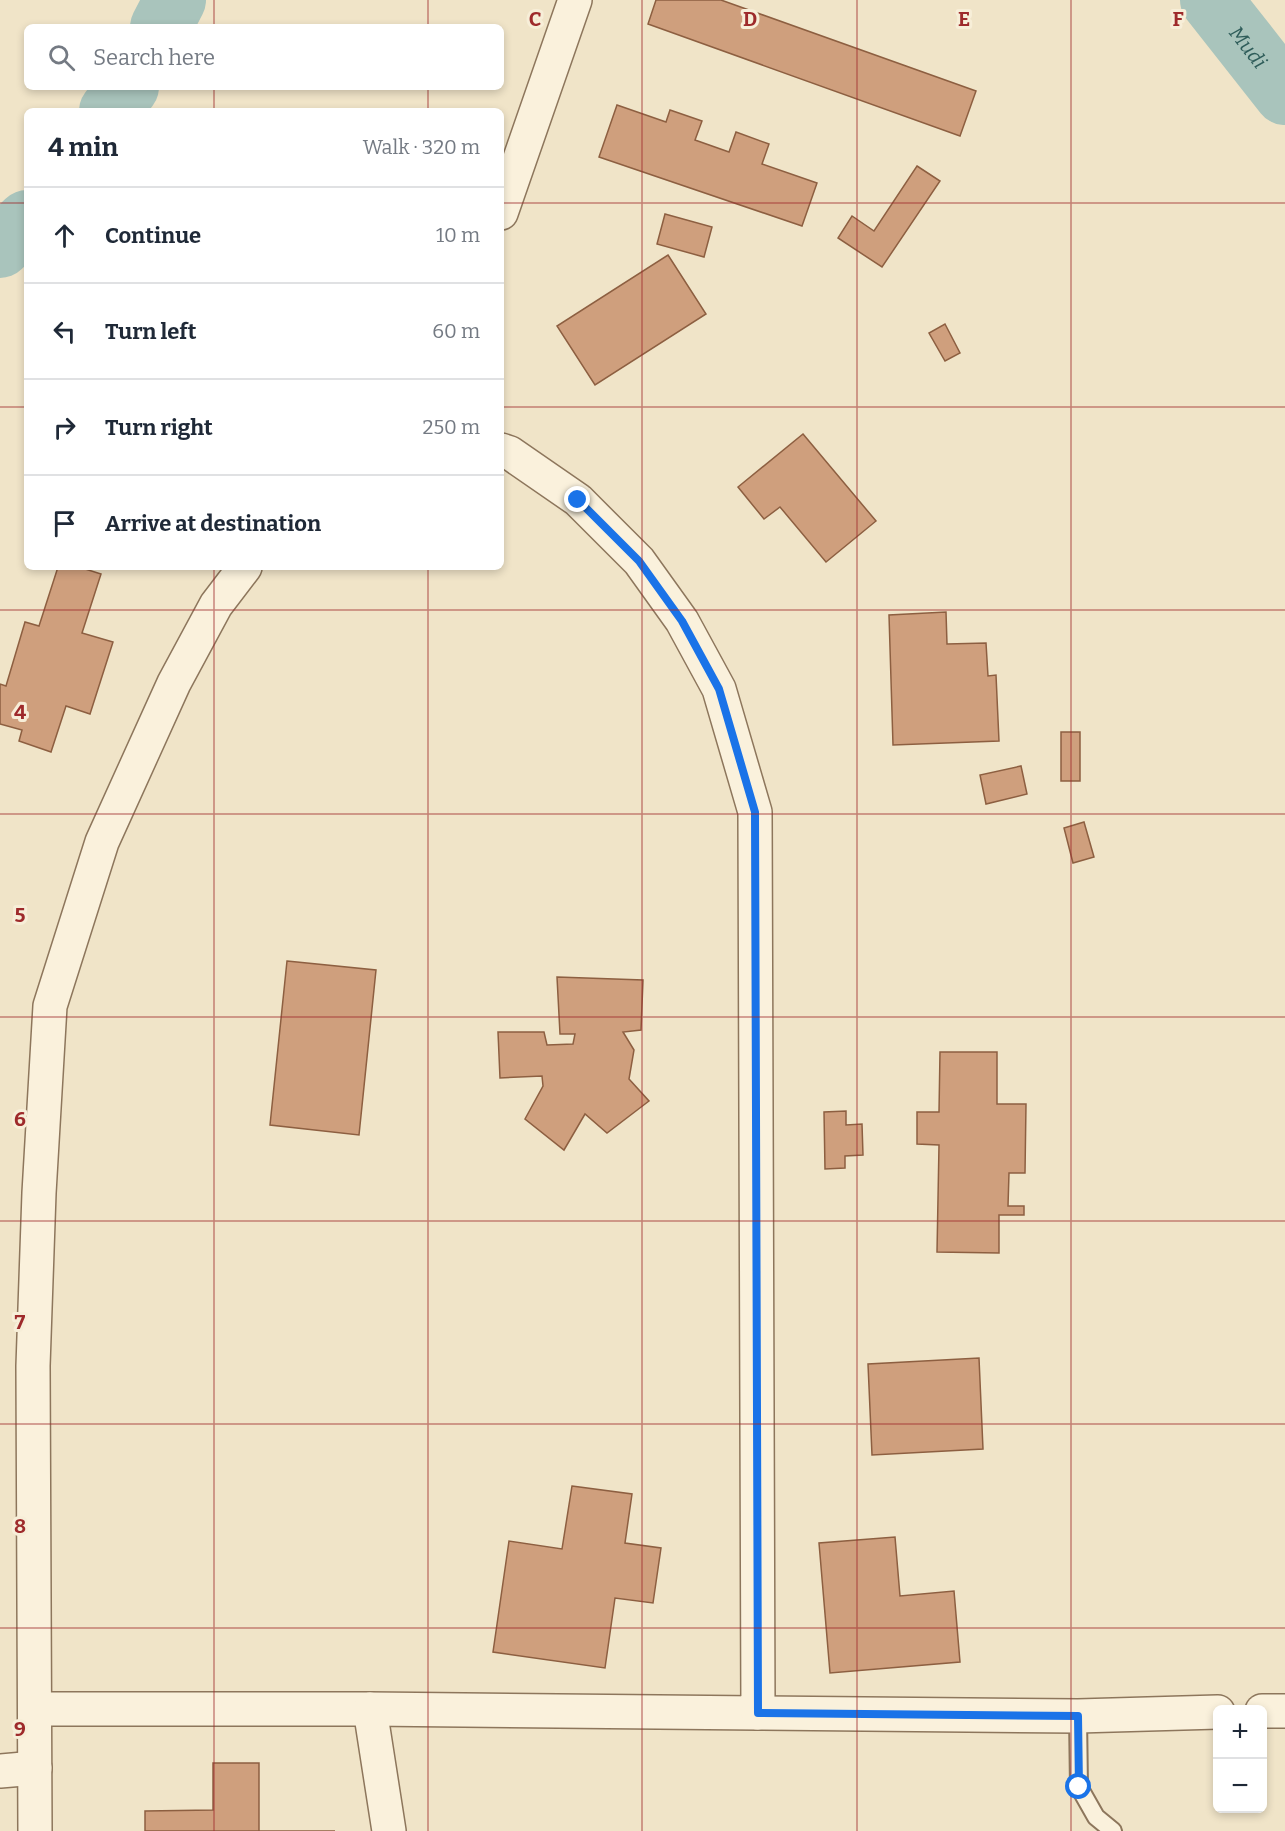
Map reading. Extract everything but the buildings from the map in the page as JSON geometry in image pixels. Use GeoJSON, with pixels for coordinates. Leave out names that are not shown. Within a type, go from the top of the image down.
{"type":"FeatureCollection","features":[{"type":"Feature","properties":{"kind":"street"},"geometry":{"type":"LineString","coordinates":[[504,204],[574,0]]}},
{"type":"Feature","properties":{"kind":"street"},"geometry":{"type":"LineString","coordinates":[[504,451],[578,500],[639,561],[682,621],[719,689],[755,812],[758,1713]]}},
{"type":"Feature","properties":{"kind":"street"},"geometry":{"type":"LineString","coordinates":[[35,1831],[33,1366],[39,1193],[50,1006],[107,831],[174,683],[216,605],[243,570]]}},
{"type":"Feature","properties":{"kind":"street"},"geometry":{"type":"LineString","coordinates":[[35,1709],[370,1709],[1078,1716],[1213,1712]]}},
{"type":"Feature","properties":{"kind":"street"},"geometry":{"type":"LineString","coordinates":[[370,1709],[389,1831]]}},
{"type":"Feature","properties":{"kind":"street"},"geometry":{"type":"LineString","coordinates":[[1267,1711],[1285,1710]]}},
{"type":"Feature","properties":{"kind":"street"},"geometry":{"type":"LineString","coordinates":[[0,1771],[35,1768]]}},
{"type":"Feature","properties":{"kind":"lane"},"geometry":{"type":"LineString","coordinates":[[1078,1716],[1079,1787],[1096,1817],[1113,1831]]}},
{"type":"Feature","properties":{"kind":"waterway","name":"Mudi"},"geometry":{"type":"LineString","coordinates":[[163,24],[175,0]]}},
{"type":"Feature","properties":{"kind":"waterway","name":"Mudi"},"geometry":{"type":"LineString","coordinates":[[1211,0],[1285,94]]}},
{"type":"Feature","properties":{"kind":"waterway","name":"Mudi"},"geometry":{"type":"LineString","coordinates":[[112,108],[126,90]]}},
{"type":"Feature","properties":{"kind":"waterway","name":"Mudi"},"geometry":{"type":"LineString","coordinates":[[0,247],[24,224]]}},
{"type":"Feature","properties":{"kind":"route"},"geometry":{"type":"LineString","coordinates":[[578,500],[639,561],[682,621],[719,689],[755,812],[758,1713],[1078,1716],[1079,1787]]}}]}
